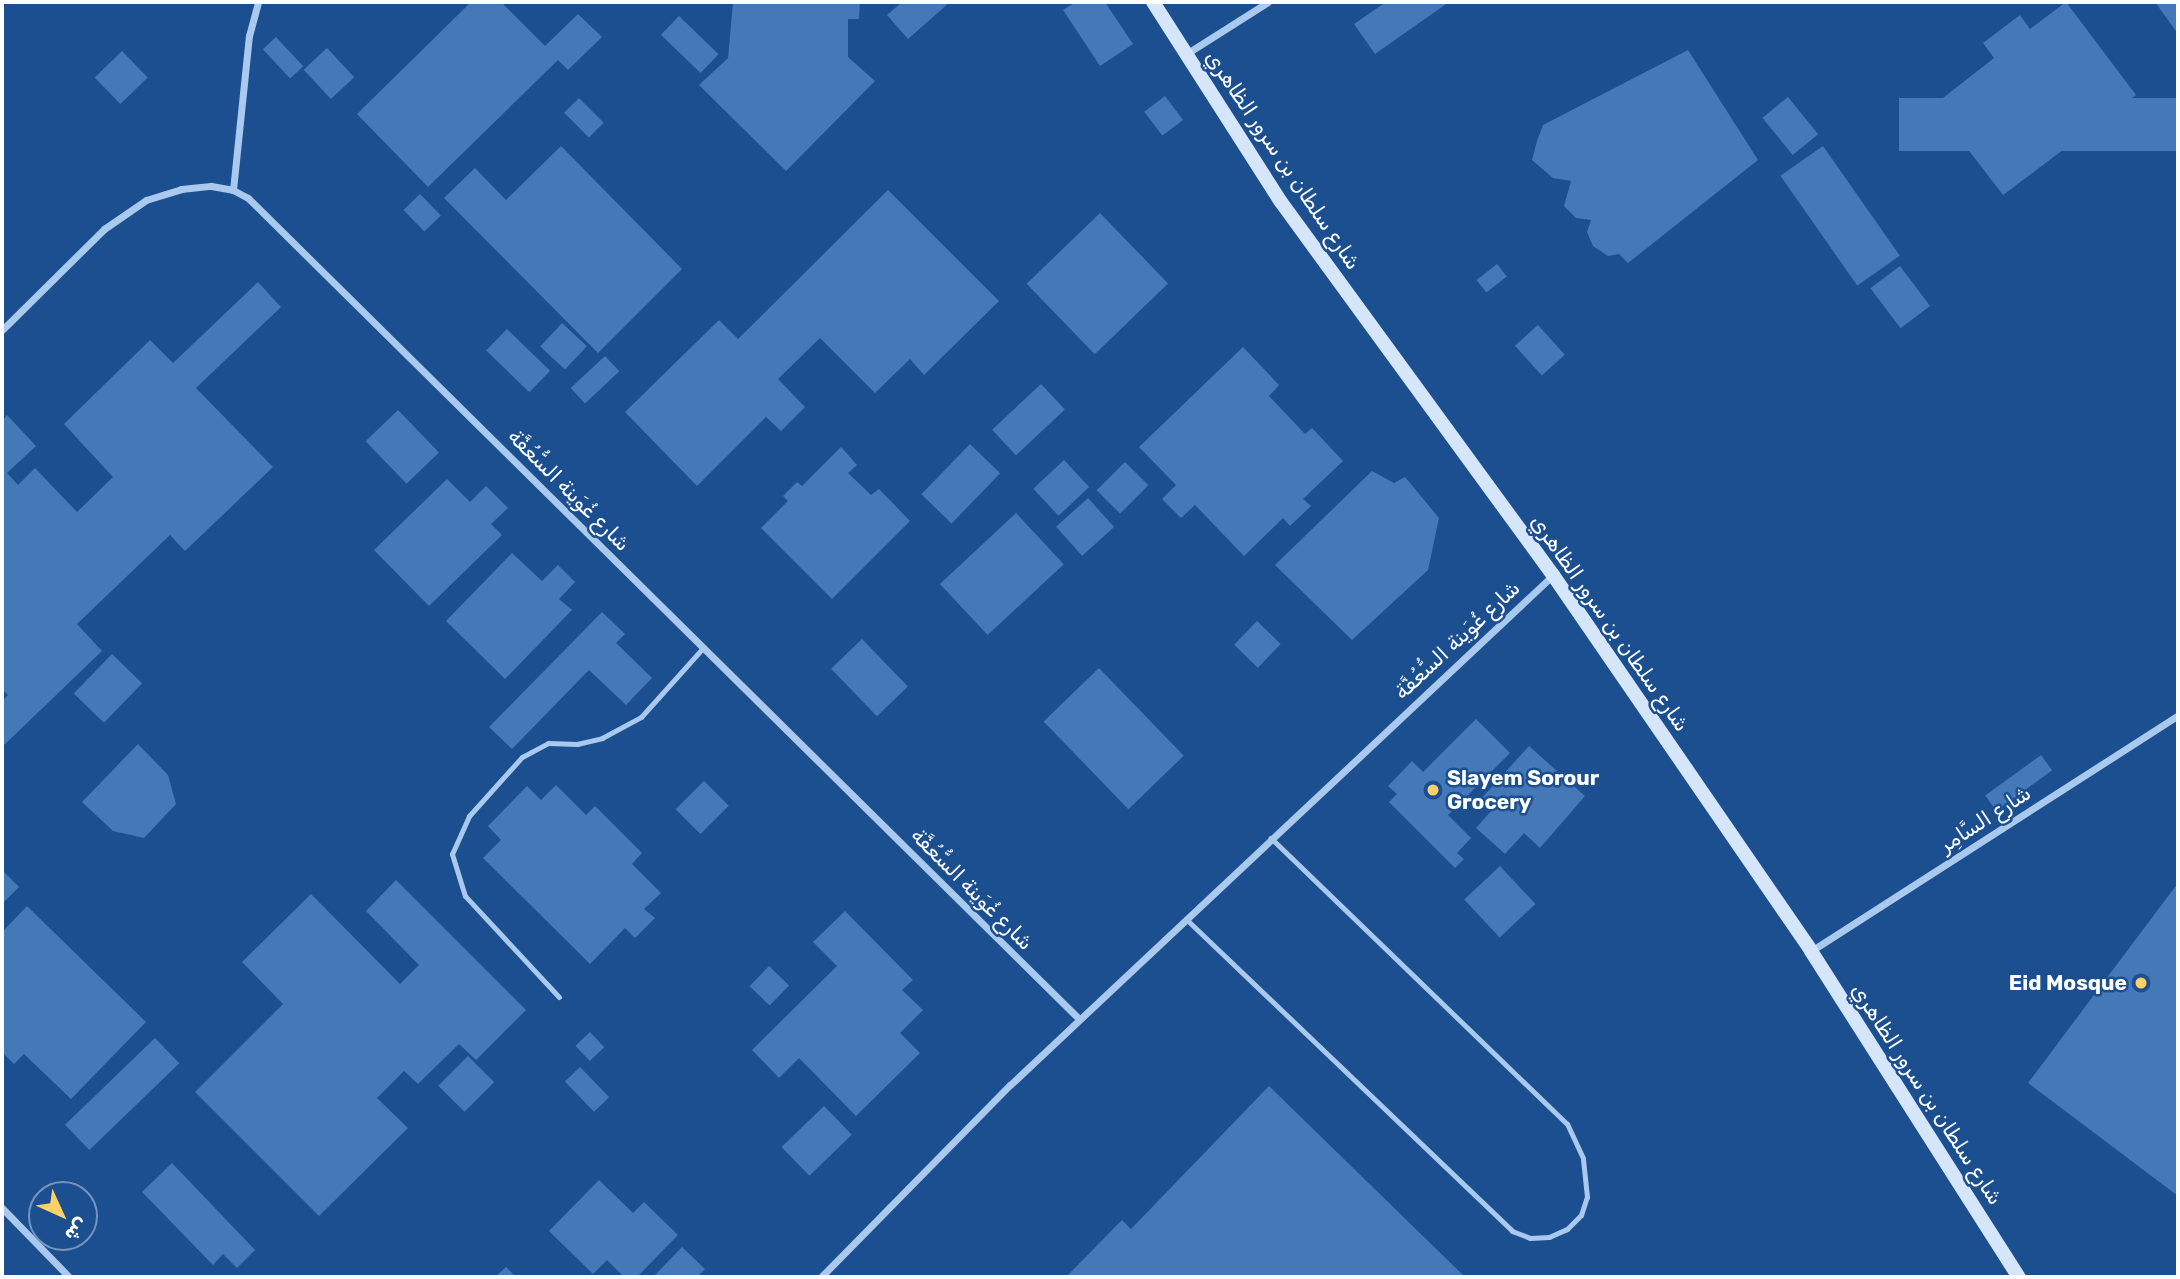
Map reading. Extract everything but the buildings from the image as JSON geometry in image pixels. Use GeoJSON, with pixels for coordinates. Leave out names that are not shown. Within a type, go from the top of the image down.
{"type":"FeatureCollection","features":[{"type":"Feature","properties":{"kind":"street"},"geometry":{"type":"LineString","coordinates":[[2,330],[104,229],[146,200],[181,189],[211,186],[233,190],[249,36],[258,2]]}},
{"type":"Feature","properties":{"kind":"street","name":"شارع سلطان بن سرور الظاهري"},"geometry":{"type":"LineString","coordinates":[[1153,2],[1281,202],[1553,575],[1811,951],[2019,1277]]}},
{"type":"Feature","properties":{"kind":"street"},"geometry":{"type":"LineString","coordinates":[[1186,54],[1268,2]]}},
{"type":"Feature","properties":{"kind":"street","name":"شارع غُوَينة السُّعُفَّة"},"geometry":{"type":"LineString","coordinates":[[233,190],[248,198],[1079,1018]]}},
{"type":"Feature","properties":{"kind":"street","name":"شارع غُوَينة السُّعُفَّة"},"geometry":{"type":"LineString","coordinates":[[821,1277],[1079,1018],[1553,575]]}},
{"type":"Feature","properties":{"kind":"street","name":"شارع السَّامِر"},"geometry":{"type":"LineString","coordinates":[[1811,951],[2178,715]]}},
{"type":"Feature","properties":{"kind":"street"},"geometry":{"type":"LineString","coordinates":[[2,1208],[69,1277]]}},
{"type":"Feature","properties":{"kind":"lane"},"geometry":{"type":"LineString","coordinates":[[559,997],[465,896],[452,854],[469,816],[522,757],[548,743],[577,744],[603,738],[641,717],[703,648]]}},
{"type":"Feature","properties":{"kind":"lane"},"geometry":{"type":"LineString","coordinates":[[1186,919],[1512,1231],[1530,1238],[1549,1237],[1567,1229],[1581,1215],[1587,1197],[1583,1158],[1567,1124],[1271,837]]}},
{"type":"Feature","properties":{"kind":"place","name":"Slayem Sorour Grocery"},"geometry":{"type":"Point","coordinates":[1433,790]}},
{"type":"Feature","properties":{"kind":"place","name":"Eid Mosque"},"geometry":{"type":"Point","coordinates":[2141,983]}}]}
